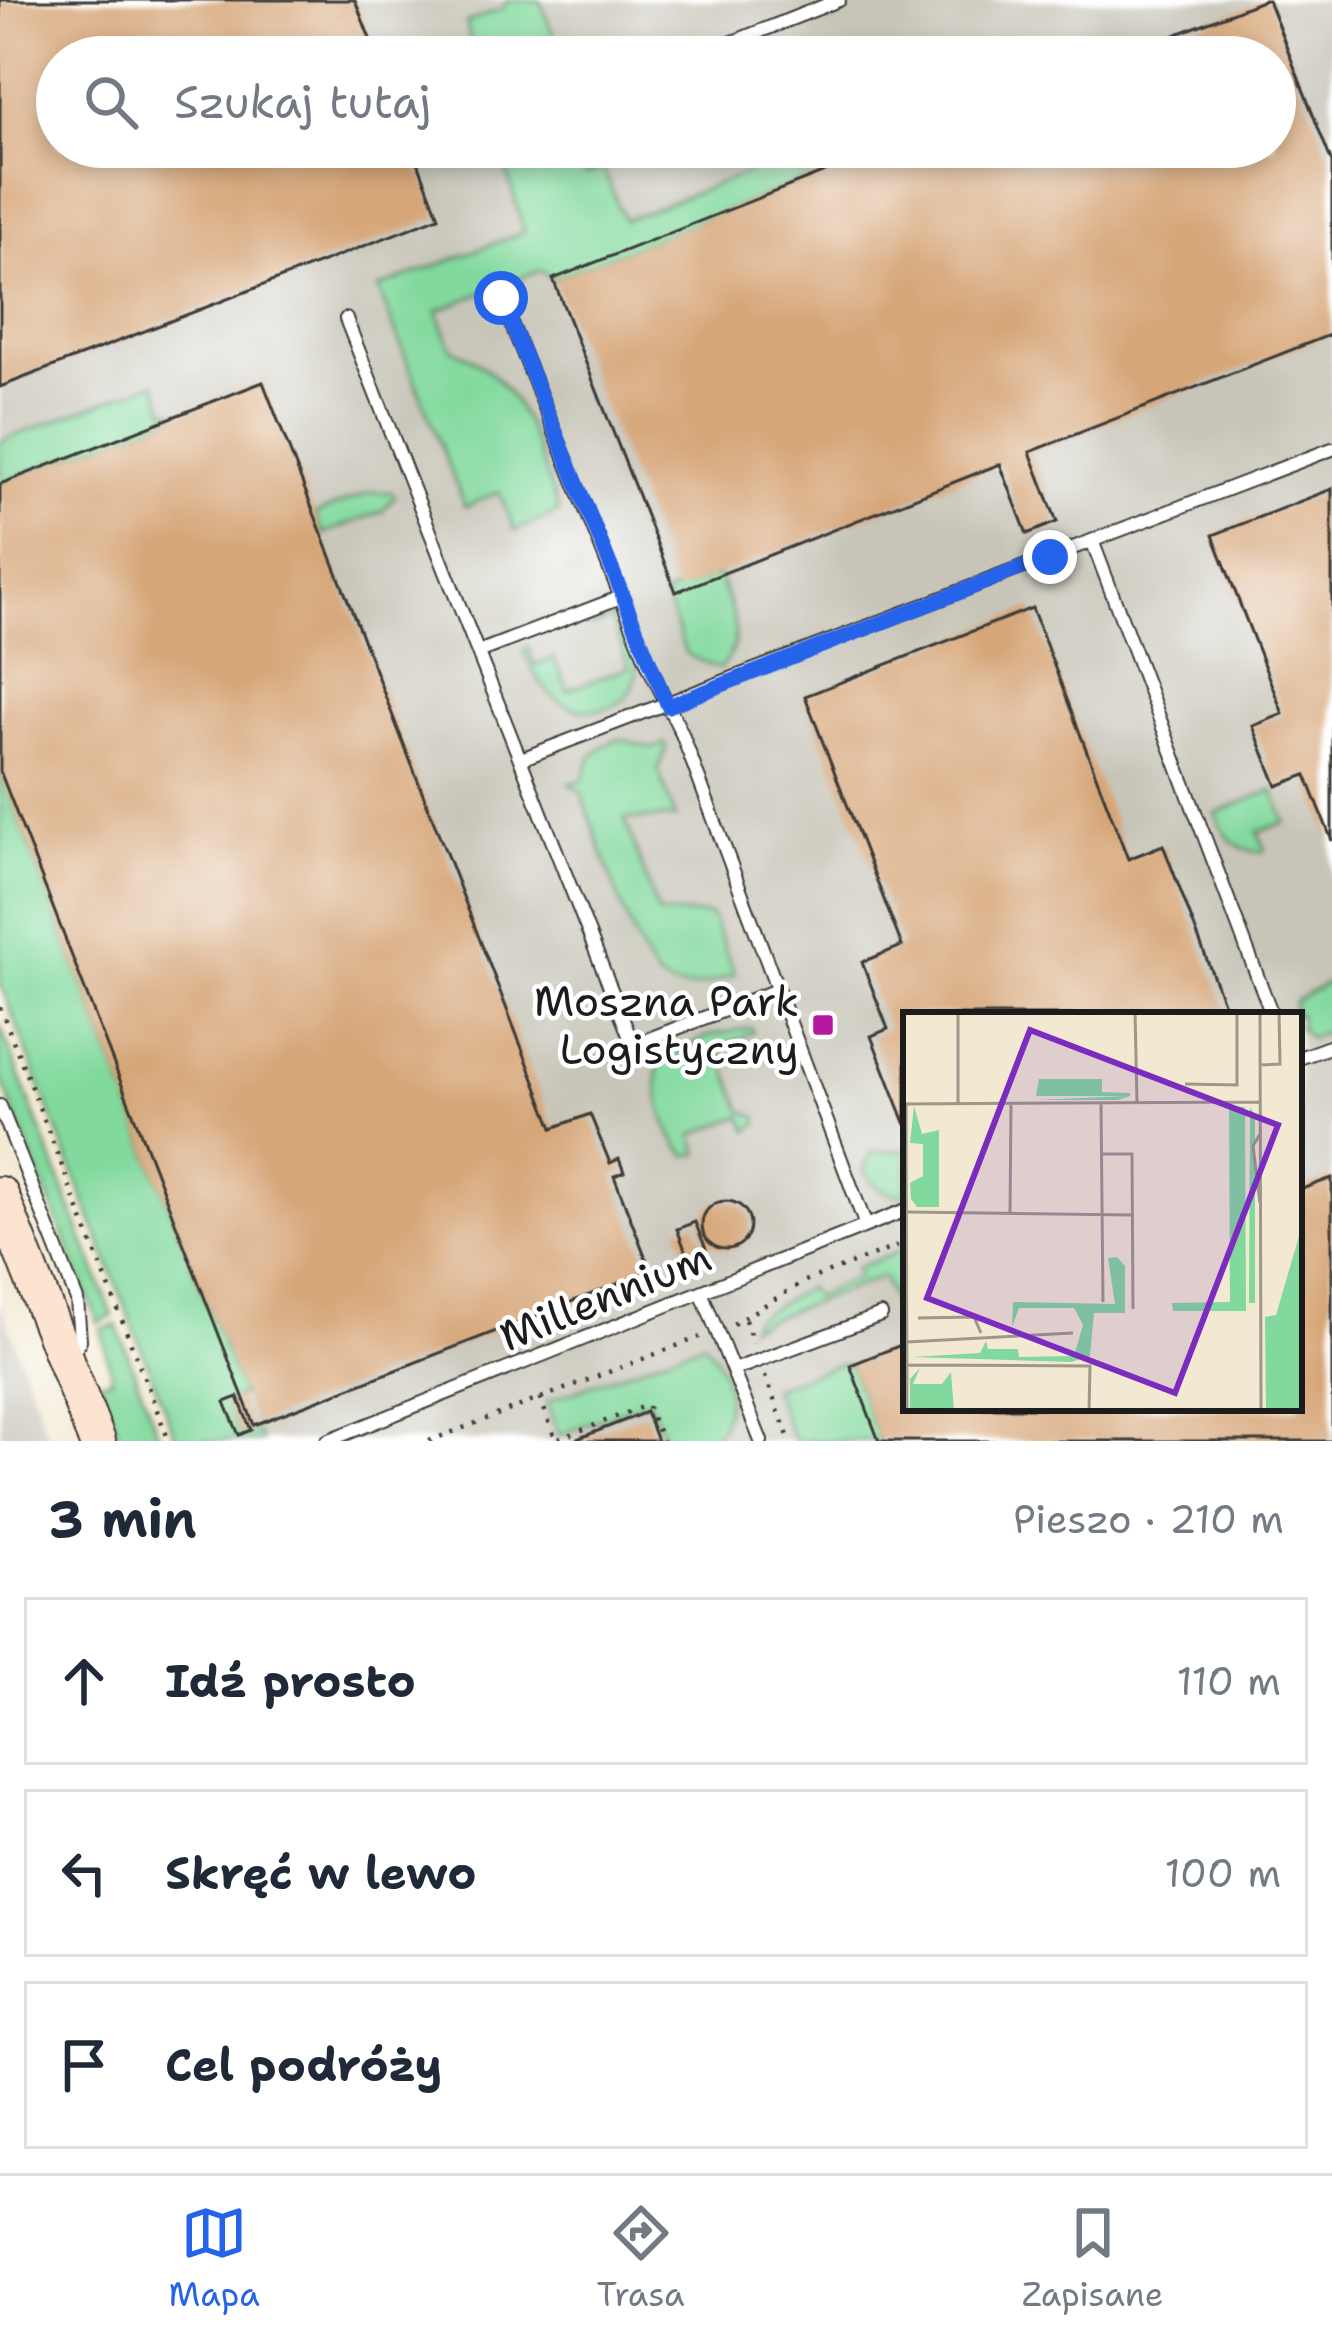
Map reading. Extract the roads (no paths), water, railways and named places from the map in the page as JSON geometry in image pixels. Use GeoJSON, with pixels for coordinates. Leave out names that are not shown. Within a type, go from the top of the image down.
{"type":"FeatureCollection","features":[{"type":"Feature","properties":{"kind":"street"},"geometry":{"type":"LineString","coordinates":[[0,1196],[97,1441]]}},
{"type":"Feature","properties":{"kind":"lane"},"geometry":{"type":"LineString","coordinates":[[748,36],[839,0]]}},
{"type":"Feature","properties":{"kind":"lane"},"geometry":{"type":"LineString","coordinates":[[501,298],[668,706],[866,1226]]}},
{"type":"Feature","properties":{"kind":"lane"},"geometry":{"type":"LineString","coordinates":[[346,319],[633,1045],[777,989]]}},
{"type":"Feature","properties":{"kind":"lane"},"geometry":{"type":"LineString","coordinates":[[521,759],[1332,449]]}},
{"type":"Feature","properties":{"kind":"lane"},"geometry":{"type":"LineString","coordinates":[[1094,543],[1271,1012]]}},
{"type":"Feature","properties":{"kind":"lane"},"geometry":{"type":"LineString","coordinates":[[478,652],[621,596]]}},
{"type":"Feature","properties":{"kind":"lane"},"geometry":{"type":"LineString","coordinates":[[1302,1057],[1332,1046]]}},
{"type":"Feature","properties":{"kind":"lane"},"geometry":{"type":"LineString","coordinates":[[0,1106],[77,1300],[80,1340],[67,1365]]}},
{"type":"Feature","properties":{"kind":"lane","name":"Millennium"},"geometry":{"type":"LineString","coordinates":[[327,1441],[903,1211]]}},
{"type":"Feature","properties":{"kind":"lane"},"geometry":{"type":"LineString","coordinates":[[702,1294],[761,1441]]}},
{"type":"Feature","properties":{"kind":"lane"},"geometry":{"type":"LineString","coordinates":[[733,1370],[881,1316]]}},
{"type":"Feature","properties":{"kind":"lane"},"geometry":{"type":"LineString","coordinates":[[370,1424],[376,1441]]}},
{"type":"Feature","properties":{"kind":"place","name":"Moszna Park Logistyczny"},"geometry":{"type":"Point","coordinates":[823,1025]}}]}
